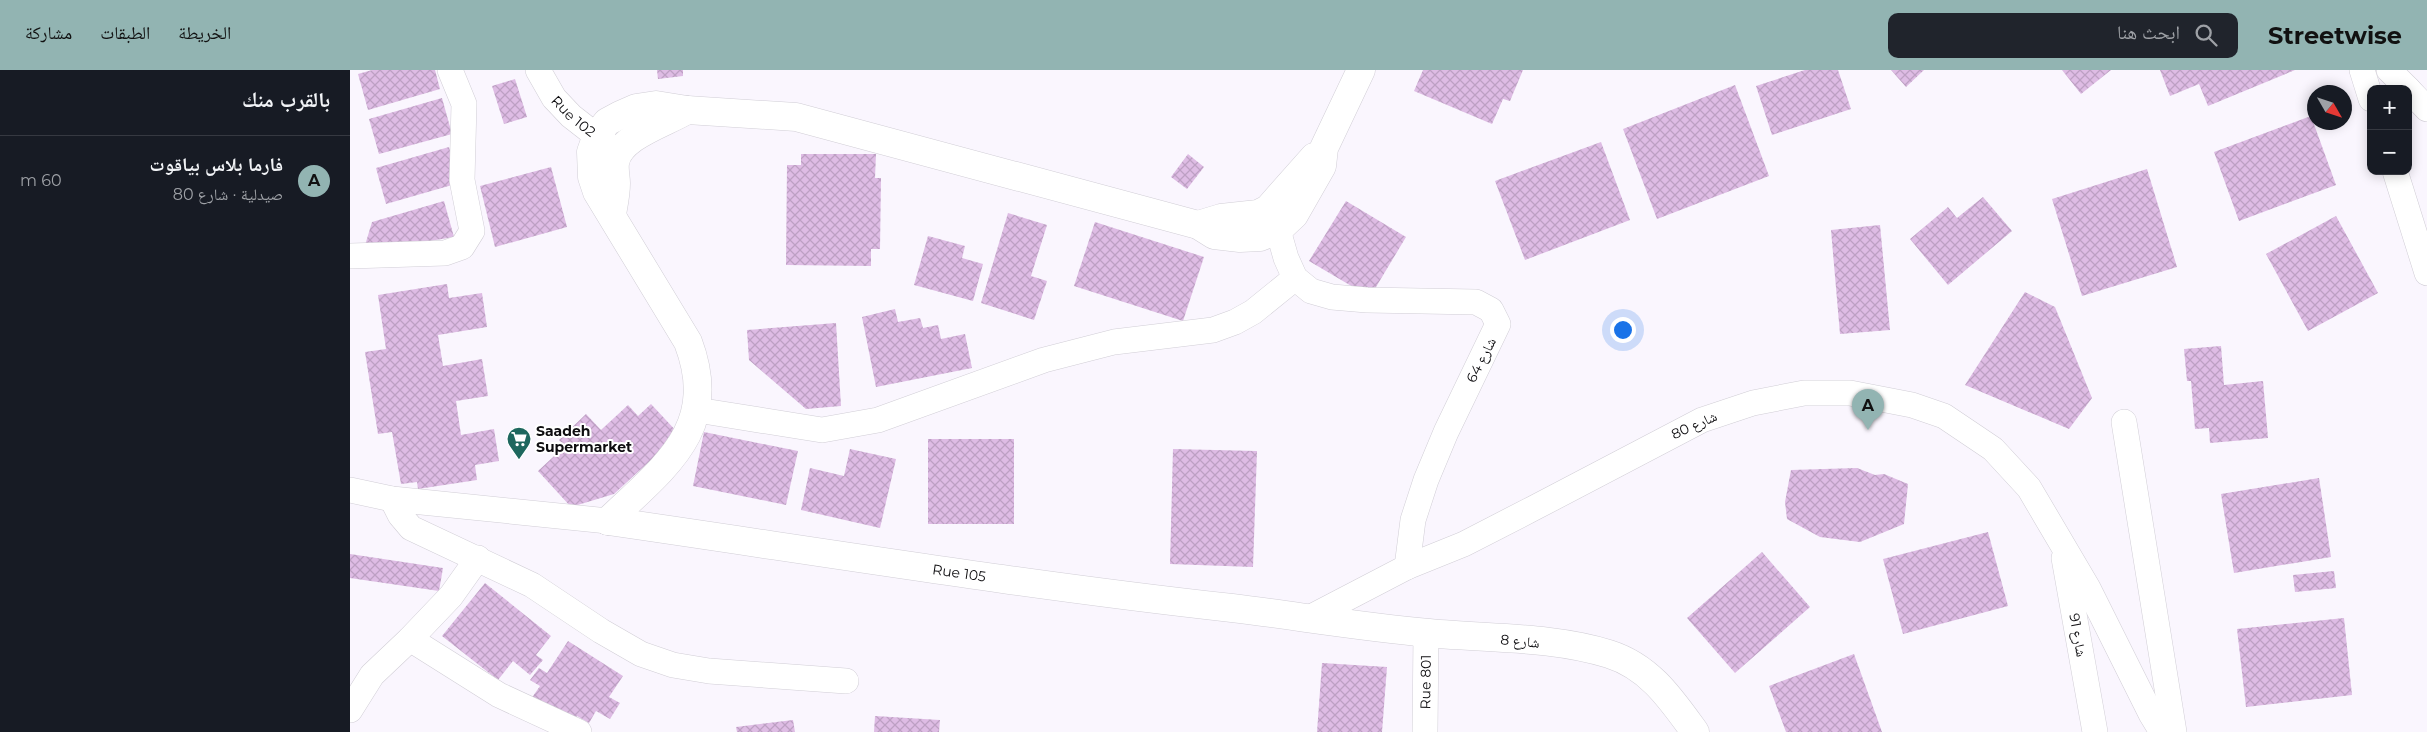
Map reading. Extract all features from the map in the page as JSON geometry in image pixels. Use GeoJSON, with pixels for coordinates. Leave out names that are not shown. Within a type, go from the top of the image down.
{"type":"FeatureCollection","features":[{"type":"Feature","properties":{"kind":"street"},"geometry":{"type":"LineString","coordinates":[[350,256],[445,253],[462,247],[472,231],[462,180],[464,104],[450,70]]}},
{"type":"Feature","properties":{"kind":"street","name":"Rue 102"},"geometry":{"type":"LineString","coordinates":[[538,70],[554,98],[571,116],[618,152]]}},
{"type":"Feature","properties":{"kind":"street"},"geometry":{"type":"LineString","coordinates":[[350,490],[392,499],[608,521],[668,462],[686,438],[697,410],[699,386],[696,364],[688,342],[597,192],[592,177],[591,152],[597,136],[607,122],[636,108],[656,105],[687,110],[796,117],[1198,225],[1214,235],[1260,238],[1278,230],[1294,215],[1307,194],[1322,166],[1324,148],[1361,70]]}},
{"type":"Feature","properties":{"kind":"street"},"geometry":{"type":"LineString","coordinates":[[2362,70],[2367,86]]}},
{"type":"Feature","properties":{"kind":"street"},"geometry":{"type":"LineString","coordinates":[[2389,70],[2404,85]]}},
{"type":"Feature","properties":{"kind":"street"},"geometry":{"type":"LineString","coordinates":[[2412,93],[2427,109]]}},
{"type":"Feature","properties":{"kind":"street"},"geometry":{"type":"LineString","coordinates":[[612,214],[615,196],[615,164],[618,152],[640,134],[687,110]]}},
{"type":"Feature","properties":{"kind":"street"},"geometry":{"type":"LineString","coordinates":[[1198,225],[1221,218],[1258,214],[1268,209],[1308,163],[1324,148]]}},
{"type":"Feature","properties":{"kind":"street"},"geometry":{"type":"LineString","coordinates":[[2396,175],[2427,273]]}},
{"type":"Feature","properties":{"kind":"street"},"geometry":{"type":"LineString","coordinates":[[697,410],[822,430],[878,420],[1044,360],[1114,342],[1213,330],[1236,322],[1253,312],[1295,278],[1286,258],[1278,230]]}},
{"type":"Feature","properties":{"kind":"street","name":"شارع 64"},"geometry":{"type":"LineString","coordinates":[[1295,278],[1312,291],[1332,297],[1476,302],[1491,310],[1498,324],[1446,432],[1426,480],[1414,520],[1407,567]]}},
{"type":"Feature","properties":{"kind":"street","name":"شارع 80"},"geometry":{"type":"LineString","coordinates":[[1312,617],[1407,567],[1464,544],[1702,420],[1753,403],[1804,393],[1850,393],[1912,405],[1944,416],[1970,433],[1999,456],[2029,488],[2060,538],[2129,668],[2150,714],[2162,732]]}},
{"type":"Feature","properties":{"kind":"street"},"geometry":{"type":"LineString","coordinates":[[2124,422],[2174,732]]}},
{"type":"Feature","properties":{"kind":"street"},"geometry":{"type":"LineString","coordinates":[[392,499],[400,515],[411,528],[532,585],[569,612],[642,654],[673,665],[709,671],[846,681]]}},
{"type":"Feature","properties":{"kind":"street","name":"Rue 105"},"geometry":{"type":"LineString","coordinates":[[608,521],[1093,593],[1312,617]]}},
{"type":"Feature","properties":{"kind":"street","name":"شارع 91"},"geometry":{"type":"LineString","coordinates":[[2060,538],[2095,732]]}},
{"type":"Feature","properties":{"kind":"street"},"geometry":{"type":"LineString","coordinates":[[350,710],[372,675],[410,640],[451,596],[478,558]]}},
{"type":"Feature","properties":{"kind":"street","name":"شارع 8"},"geometry":{"type":"LineString","coordinates":[[1312,617],[1426,633],[1555,644],[1607,654],[1632,663],[1652,677],[1695,732]]}},
{"type":"Feature","properties":{"kind":"street","name":"Rue 801"},"geometry":{"type":"LineString","coordinates":[[1425,732],[1426,633]]}},
{"type":"Feature","properties":{"kind":"street"},"geometry":{"type":"LineString","coordinates":[[410,640],[499,695],[579,732]]}},
{"type":"Feature","properties":{"kind":"building"},"geometry":{"type":"Polygon","coordinates":[[[372,70],[435,70],[440,89],[368,110],[358,74],[372,70]]]}},
{"type":"Feature","properties":{"kind":"building"},"geometry":{"type":"Polygon","coordinates":[[[657,70],[683,70],[683,76],[658,79],[657,70]]]}},
{"type":"Feature","properties":{"kind":"building"},"geometry":{"type":"Polygon","coordinates":[[[1423,70],[1523,70],[1510,101],[1503,99],[1492,124],[1414,91],[1423,70]]]}},
{"type":"Feature","properties":{"kind":"building"},"geometry":{"type":"Polygon","coordinates":[[[1805,70],[1838,70],[1851,109],[1772,135],[1756,86],[1805,70]]]}},
{"type":"Feature","properties":{"kind":"building"},"geometry":{"type":"Polygon","coordinates":[[[1891,70],[1924,70],[1906,87],[1891,70]]]}},
{"type":"Feature","properties":{"kind":"building"},"geometry":{"type":"Polygon","coordinates":[[[2062,70],[2111,70],[2081,94],[2062,70]]]}},
{"type":"Feature","properties":{"kind":"building"},"geometry":{"type":"Polygon","coordinates":[[[2160,70],[2295,70],[2208,106],[2199,84],[2170,96],[2160,70]]]}},
{"type":"Feature","properties":{"kind":"building"},"geometry":{"type":"Polygon","coordinates":[[[515,79],[527,117],[504,124],[492,86],[515,79]]]}},
{"type":"Feature","properties":{"kind":"building"},"geometry":{"type":"Polygon","coordinates":[[[1735,85],[1769,176],[1657,219],[1623,129],[1735,85]]]}},
{"type":"Feature","properties":{"kind":"building"},"geometry":{"type":"Polygon","coordinates":[[[442,98],[452,134],[379,154],[369,119],[442,98]]]}},
{"type":"Feature","properties":{"kind":"building"},"geometry":{"type":"Polygon","coordinates":[[[2307,117],[2307,130],[2316,130],[2336,185],[2239,221],[2214,152],[2307,117]]]}},
{"type":"Feature","properties":{"kind":"building"},"geometry":{"type":"Polygon","coordinates":[[[1601,142],[1630,220],[1525,260],[1495,181],[1601,142]]]}},
{"type":"Feature","properties":{"kind":"building"},"geometry":{"type":"Polygon","coordinates":[[[449,147],[459,183],[386,204],[376,168],[449,147]]]}},
{"type":"Feature","properties":{"kind":"building"},"geometry":{"type":"Polygon","coordinates":[[[801,154],[876,154],[875,178],[881,178],[880,249],[871,249],[871,266],[786,265],[787,165],[801,165],[801,154]]]}},
{"type":"Feature","properties":{"kind":"building"},"geometry":{"type":"Polygon","coordinates":[[[1188,154],[1204,167],[1187,189],[1171,177],[1188,154]]]}},
{"type":"Feature","properties":{"kind":"building"},"geometry":{"type":"Polygon","coordinates":[[[551,167],[567,227],[495,247],[480,186],[551,167]]]}},
{"type":"Feature","properties":{"kind":"building"},"geometry":{"type":"Polygon","coordinates":[[[2147,169],[2177,267],[2082,296],[2052,199],[2147,169]]]}},
{"type":"Feature","properties":{"kind":"building"},"geometry":{"type":"Polygon","coordinates":[[[1983,197],[2012,231],[1948,285],[1910,239],[1948,207],[1957,218],[1983,197]]]}},
{"type":"Feature","properties":{"kind":"building"},"geometry":{"type":"Polygon","coordinates":[[[444,201],[454,237],[363,252],[372,222],[444,201]]]}},
{"type":"Feature","properties":{"kind":"building"},"geometry":{"type":"Polygon","coordinates":[[[1346,201],[1406,237],[1370,297],[1309,261],[1346,201]]]}},
{"type":"Feature","properties":{"kind":"building"},"geometry":{"type":"Polygon","coordinates":[[[1008,213],[1047,225],[1031,276],[1047,281],[1034,320],[981,303],[1008,213]]]}},
{"type":"Feature","properties":{"kind":"building"},"geometry":{"type":"Polygon","coordinates":[[[2336,216],[2378,293],[2308,331],[2266,254],[2336,216]]]}},
{"type":"Feature","properties":{"kind":"building"},"geometry":{"type":"Polygon","coordinates":[[[1095,222],[1204,257],[1183,321],[1074,286],[1095,222]]]}},
{"type":"Feature","properties":{"kind":"building"},"geometry":{"type":"Polygon","coordinates":[[[1880,225],[1890,330],[1840,334],[1831,230],[1880,225]]]}},
{"type":"Feature","properties":{"kind":"building"},"geometry":{"type":"Polygon","coordinates":[[[928,236],[965,246],[962,258],[983,264],[973,301],[914,285],[928,236]]]}},
{"type":"Feature","properties":{"kind":"building"},"geometry":{"type":"Polygon","coordinates":[[[447,284],[449,298],[482,293],[487,327],[438,335],[443,366],[482,359],[488,396],[456,401],[461,435],[494,429],[499,461],[475,465],[477,480],[418,489],[417,482],[401,484],[392,432],[378,434],[365,352],[386,349],[378,295],[447,284]]]}},
{"type":"Feature","properties":{"kind":"building"},"geometry":{"type":"Polygon","coordinates":[[[2025,292],[2055,307],[2092,398],[2069,429],[1965,385],[2025,292]]]}},
{"type":"Feature","properties":{"kind":"building"},"geometry":{"type":"Polygon","coordinates":[[[895,309],[898,322],[920,318],[923,328],[938,325],[941,339],[965,334],[972,368],[876,387],[862,317],[895,309]]]}},
{"type":"Feature","properties":{"kind":"building"},"geometry":{"type":"Polygon","coordinates":[[[836,323],[841,406],[806,409],[749,360],[747,330],[836,323]]]}},
{"type":"Feature","properties":{"kind":"building"},"geometry":{"type":"Polygon","coordinates":[[[2221,346],[2224,385],[2263,381],[2268,438],[2210,443],[2209,428],[2195,429],[2191,381],[2187,381],[2184,349],[2221,346]]]}},
{"type":"Feature","properties":{"kind":"building"},"geometry":{"type":"Polygon","coordinates":[[[651,404],[679,434],[614,494],[571,507],[538,471],[565,446],[559,440],[586,414],[601,430],[628,405],[638,416],[651,404]]]}},
{"type":"Feature","properties":{"kind":"building"},"geometry":{"type":"Polygon","coordinates":[[[704,432],[798,451],[786,505],[693,486],[704,432]]]}},
{"type":"Feature","properties":{"kind":"building"},"geometry":{"type":"Polygon","coordinates":[[[928,439],[1014,439],[1014,524],[928,524],[928,439]]]}},
{"type":"Feature","properties":{"kind":"building"},"geometry":{"type":"Polygon","coordinates":[[[850,449],[896,459],[880,528],[801,510],[810,468],[844,476],[850,449]]]}},
{"type":"Feature","properties":{"kind":"building"},"geometry":{"type":"Polygon","coordinates":[[[1173,449],[1257,451],[1253,567],[1170,564],[1173,449]]]}},
{"type":"Feature","properties":{"kind":"building"},"geometry":{"type":"Polygon","coordinates":[[[1857,468],[1875,475],[1884,474],[1908,484],[1904,524],[1860,542],[1820,537],[1787,519],[1785,502],[1791,470],[1857,468]]]}},
{"type":"Feature","properties":{"kind":"building"},"geometry":{"type":"Polygon","coordinates":[[[2319,478],[2331,557],[2234,573],[2221,494],[2319,478]]]}},
{"type":"Feature","properties":{"kind":"building"},"geometry":{"type":"Polygon","coordinates":[[[1988,532],[2008,606],[1903,634],[1883,559],[1988,532]]]}},
{"type":"Feature","properties":{"kind":"building"},"geometry":{"type":"Polygon","coordinates":[[[1762,552],[1810,607],[1735,673],[1687,618],[1762,552]]]}},
{"type":"Feature","properties":{"kind":"building"},"geometry":{"type":"Polygon","coordinates":[[[350,554],[443,568],[439,591],[350,578],[350,554]]]}},
{"type":"Feature","properties":{"kind":"building"},"geometry":{"type":"Polygon","coordinates":[[[2334,571],[2336,588],[2295,592],[2293,575],[2334,571]]]}},
{"type":"Feature","properties":{"kind":"building"},"geometry":{"type":"Polygon","coordinates":[[[485,583],[551,636],[536,655],[543,660],[530,675],[513,661],[498,680],[442,636],[485,583]]]}},
{"type":"Feature","properties":{"kind":"building"},"geometry":{"type":"Polygon","coordinates":[[[2344,618],[2352,695],[2246,707],[2237,629],[2344,618]]]}},
{"type":"Feature","properties":{"kind":"building"},"geometry":{"type":"Polygon","coordinates":[[[568,641],[623,676],[609,697],[620,703],[610,719],[596,711],[589,723],[577,716],[572,724],[531,699],[540,686],[530,680],[539,668],[547,673],[568,641]]]}},
{"type":"Feature","properties":{"kind":"building"},"geometry":{"type":"Polygon","coordinates":[[[1854,654],[1882,732],[1786,732],[1769,686],[1854,654]]]}},
{"type":"Feature","properties":{"kind":"building"},"geometry":{"type":"Polygon","coordinates":[[[1322,663],[1387,667],[1382,732],[1317,732],[1322,663]]]}},
{"type":"Feature","properties":{"kind":"building"},"geometry":{"type":"Polygon","coordinates":[[[875,716],[940,720],[939,732],[874,732],[875,716]]]}},
{"type":"Feature","properties":{"kind":"building"},"geometry":{"type":"Polygon","coordinates":[[[793,720],[795,732],[737,732],[736,727],[793,720]]]}},
{"type":"Feature","properties":{"kind":"place","name":"فارما بلاس بياقوت"},"geometry":{"type":"Point","coordinates":[1868,430]}},
{"type":"Feature","properties":{"kind":"place","name":"Saadeh Supermarket"},"geometry":{"type":"Point","coordinates":[519,460]}}]}
